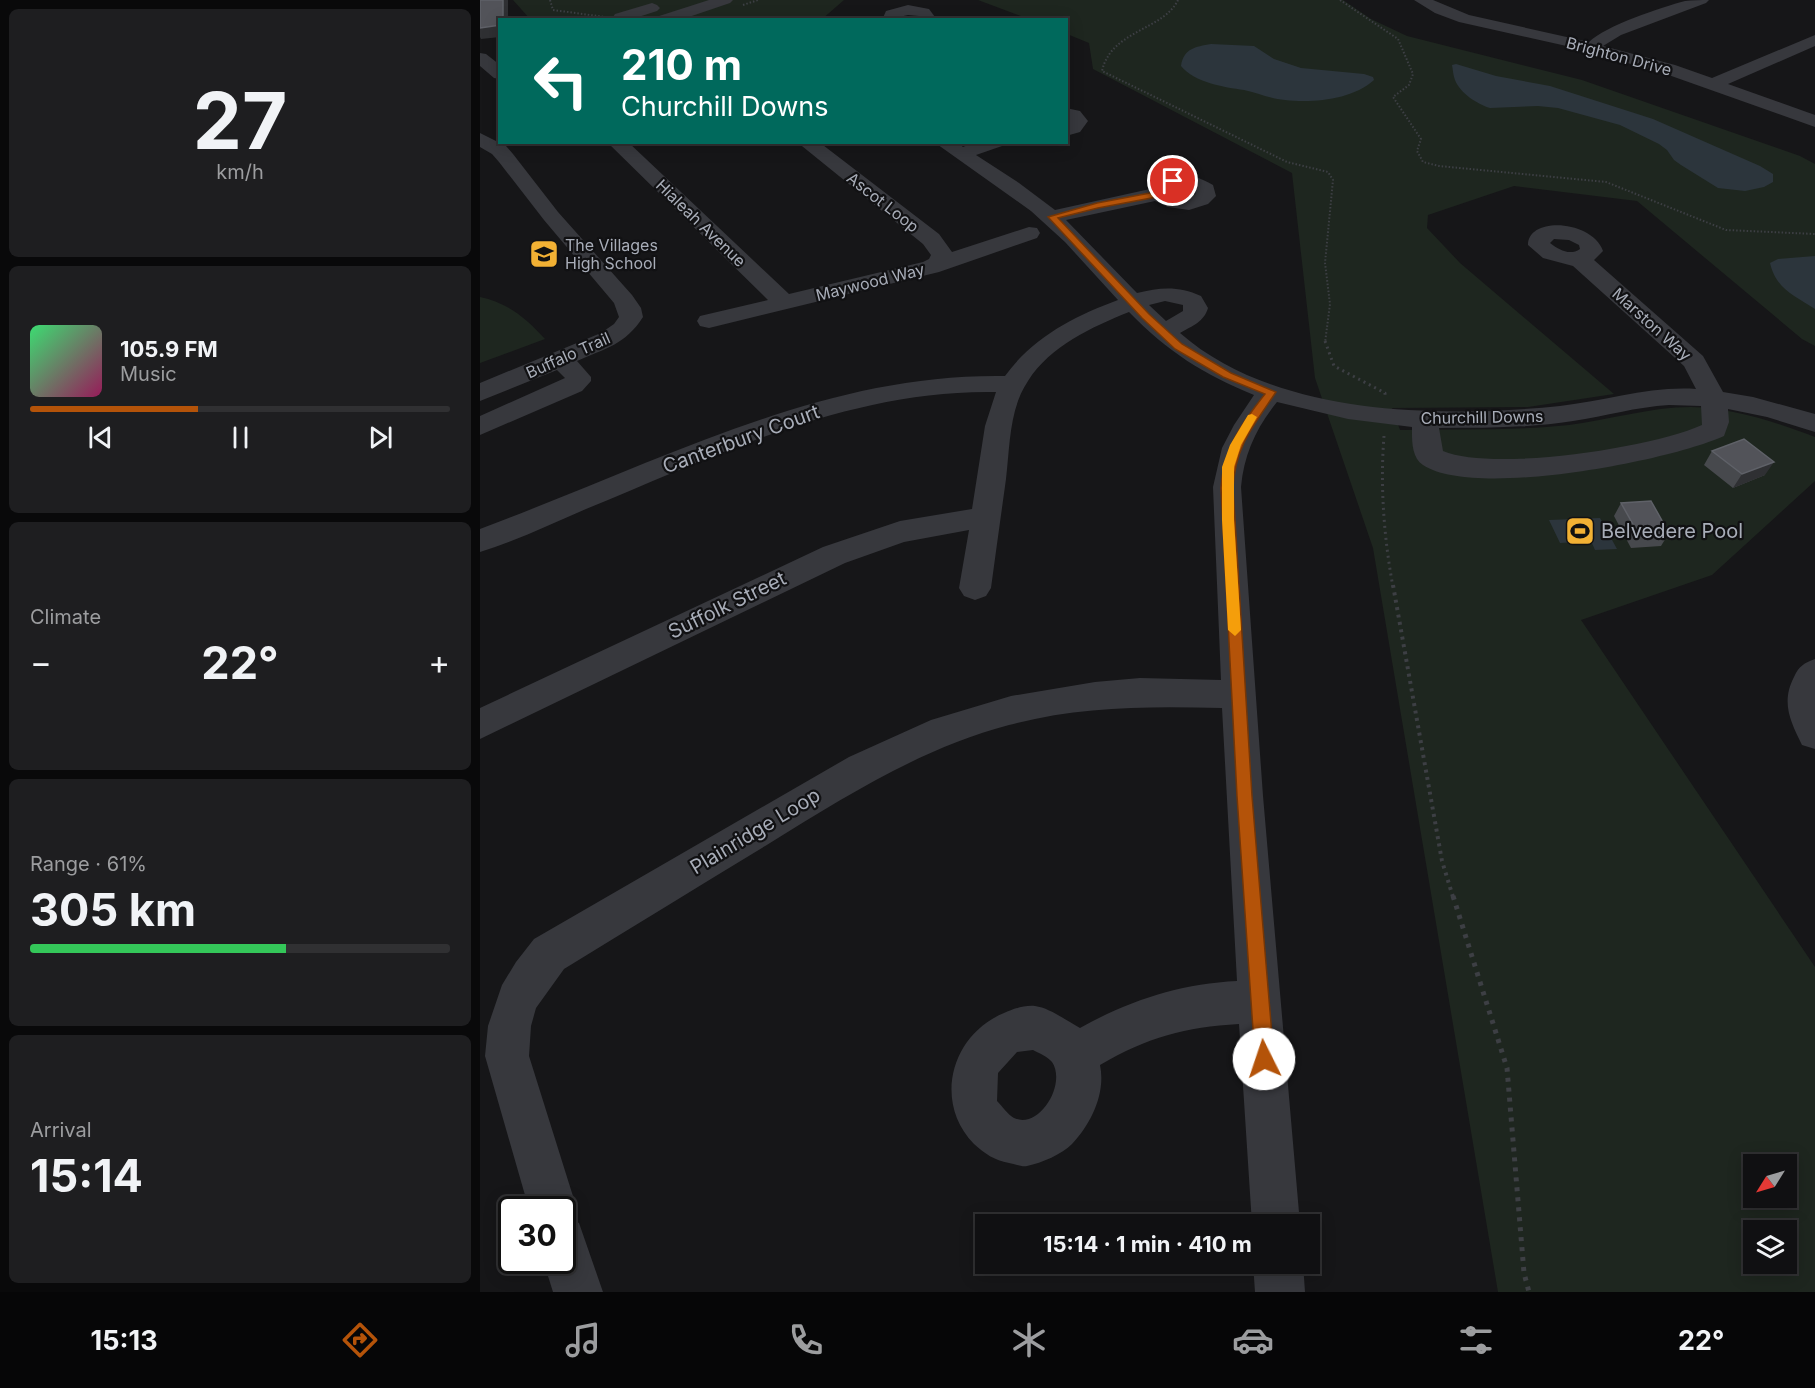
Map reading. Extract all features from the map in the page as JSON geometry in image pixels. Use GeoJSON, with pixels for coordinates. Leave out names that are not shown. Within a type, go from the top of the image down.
{"type":"FeatureCollection","features":[{"type":"Feature","properties":{"kind":"street"},"geometry":{"type":"LineString","coordinates":[[621,17],[725,0]]}},
{"type":"Feature","properties":{"kind":"street","name":"Brighton Drive"},"geometry":{"type":"LineString","coordinates":[[1422,0],[1459,18],[1592,48],[1714,84],[1815,121]]}},
{"type":"Feature","properties":{"kind":"street"},"geometry":{"type":"LineString","coordinates":[[1592,48],[1602,38],[1615,32],[1701,0]]}},
{"type":"Feature","properties":{"kind":"street"},"geometry":{"type":"LineString","coordinates":[[891,18],[892,14],[908,10],[924,12],[926,18]]}},
{"type":"Feature","properties":{"kind":"street"},"geometry":{"type":"LineString","coordinates":[[1714,84],[1815,40]]}},
{"type":"Feature","properties":{"kind":"street"},"geometry":{"type":"LineString","coordinates":[[480,57],[498,54]]}},
{"type":"Feature","properties":{"kind":"street"},"geometry":{"type":"LineString","coordinates":[[480,57],[498,72]]}},
{"type":"Feature","properties":{"kind":"street"},"geometry":{"type":"LineString","coordinates":[[1068,114],[1074,115],[1079,121],[1073,128],[1068,129]]}},
{"type":"Feature","properties":{"kind":"street","name":"Buffalo Trail"},"geometry":{"type":"LineString","coordinates":[[480,140],[499,150],[506,158],[550,216],[629,308],[631,317],[623,329],[610,338],[480,393]]}},
{"type":"Feature","properties":{"kind":"street","name":"Hialeah Avenue"},"geometry":{"type":"LineString","coordinates":[[618,144],[785,303]]}},
{"type":"Feature","properties":{"kind":"street","name":"Ascot Loop"},"geometry":{"type":"LineString","coordinates":[[809,144],[939,247],[942,255],[939,263],[931,267]]}},
{"type":"Feature","properties":{"kind":"street"},"geometry":{"type":"LineString","coordinates":[[952,148],[981,144]]}},
{"type":"Feature","properties":{"kind":"street","name":"Churchill Downs"},"geometry":{"type":"LineString","coordinates":[[952,148],[1052,217],[1163,333],[1202,361],[1227,375],[1271,392],[1314,404],[1383,416],[1425,419],[1531,417],[1563,414],[1647,398],[1712,398],[1752,403],[1815,423]]}},
{"type":"Feature","properties":{"kind":"street"},"geometry":{"type":"LineString","coordinates":[[1052,217],[1159,194]]}},
{"type":"Feature","properties":{"kind":"street","name":"Maywood Way"},"geometry":{"type":"LineString","coordinates":[[709,321],[931,267],[1029,233]]}},
{"type":"Feature","properties":{"kind":"street","name":"Marston Way"},"geometry":{"type":"LineString","coordinates":[[1425,419],[1429,453],[1434,459],[1462,467],[1561,464],[1607,459],[1667,447],[1714,430],[1717,423],[1712,398],[1705,376],[1694,361],[1579,259]]}},
{"type":"Feature","properties":{"kind":"street"},"geometry":{"type":"LineString","coordinates":[[975,588],[1005,403],[1013,384],[1027,365],[1062,337],[1105,314],[1133,303],[1160,294],[1184,296],[1193,301],[1196,308],[1194,315],[1163,333]]}},
{"type":"Feature","properties":{"kind":"street"},"geometry":{"type":"LineString","coordinates":[[480,426],[578,381],[578,377],[561,359]]}},
{"type":"Feature","properties":{"kind":"street","name":"Canterbury Court"},"geometry":{"type":"LineString","coordinates":[[480,541],[730,439],[835,405],[921,388],[990,382],[1013,384]]}},
{"type":"Feature","properties":{"kind":"street"},"geometry":{"type":"LineString","coordinates":[[1271,392],[1245,427],[1235,445],[1228,467],[1228,520],[1275,1214]]}},
{"type":"Feature","properties":{"kind":"street","name":"Suffolk Street"},"geometry":{"type":"LineString","coordinates":[[480,724],[834,555],[900,532],[986,517]]}},
{"type":"Feature","properties":{"kind":"street"},"geometry":{"type":"LineString","coordinates":[[1815,673],[1807,681],[1803,697],[1805,717],[1815,734]]}},
{"type":"Feature","properties":{"kind":"street","name":"Plainridge Loop"},"geometry":{"type":"LineString","coordinates":[[549,1196],[507,1056],[507,1032],[513,1008],[535,970],[549,954],[579,934],[853,773],[943,731],[1011,710],[1095,696],[1140,692],[1239,694]]}},
{"type":"Feature","properties":{"kind":"street"},"geometry":{"type":"LineString","coordinates":[[1074,1056],[1110,1034],[1148,1018],[1193,1007],[1260,1001]]}},
{"type":"Feature","properties":{"kind":"street"},"geometry":{"type":"LineString","coordinates":[[572,1274],[578,1292]]}},
{"type":"Feature","properties":{"kind":"street"},"geometry":{"type":"LineString","coordinates":[[1279,1274],[1280,1292]]}},
{"type":"Feature","properties":{"kind":"path"},"geometry":{"type":"LineString","coordinates":[[550,0],[553,10],[561,13],[621,17]]}},
{"type":"Feature","properties":{"kind":"path"},"geometry":{"type":"LineString","coordinates":[[1178,0],[1174,9],[1158,21],[1129,35],[1104,62],[1102,71],[1287,162],[1328,172],[1333,180],[1325,263],[1330,304],[1324,345],[1334,366],[1385,393],[1383,463],[1387,552],[1442,861],[1507,1068],[1524,1273],[1529,1292]]}},
{"type":"Feature","properties":{"kind":"path"},"geometry":{"type":"LineString","coordinates":[[1340,0],[1398,39],[1413,74],[1409,85],[1394,97],[1421,139],[1417,151],[1424,162],[1439,166],[1606,182],[1725,230],[1815,234]]}},
{"type":"Feature","properties":{"kind":"shaded area"},"geometry":{"type":"Polygon","coordinates":[[[513,0],[844,0],[823,18],[529,18],[513,0]]]}},
{"type":"Feature","properties":{"kind":"shaded area"},"geometry":{"type":"Polygon","coordinates":[[[978,0],[1343,0],[1371,19],[1407,36],[1582,80],[1800,156],[1815,164],[1815,346],[1802,339],[1637,201],[1514,186],[1428,215],[1427,228],[1460,263],[1614,394],[1528,407],[1392,408],[1400,430],[1548,427],[1660,409],[1707,408],[1754,417],[1815,437],[1815,481],[1712,575],[1581,620],[1815,967],[1815,1292],[1498,1292],[1373,548],[1315,378],[1292,173],[1093,69],[1089,43],[1068,34],[1068,18],[1026,18],[978,0]]]}},
{"type":"Feature","properties":{"kind":"shaded area"},"geometry":{"type":"Polygon","coordinates":[[[1211,44],[1254,46],[1274,59],[1301,68],[1364,74],[1373,77],[1374,80],[1355,92],[1332,99],[1308,101],[1275,98],[1210,83],[1187,72],[1181,66],[1182,60],[1191,49],[1211,44]]]}},
{"type":"Feature","properties":{"kind":"shaded area"},"geometry":{"type":"Polygon","coordinates":[[[1456,64],[1496,76],[1550,86],[1653,119],[1760,166],[1773,174],[1773,182],[1764,187],[1745,191],[1718,188],[1674,160],[1659,144],[1620,125],[1558,108],[1538,106],[1490,108],[1475,101],[1457,85],[1452,65],[1456,64]]]}},
{"type":"Feature","properties":{"kind":"shaded area"},"geometry":{"type":"Polygon","coordinates":[[[1815,256],[1815,309],[1781,285],[1770,263],[1778,259],[1815,256]]]}},
{"type":"Feature","properties":{"kind":"shaded area"},"geometry":{"type":"Polygon","coordinates":[[[480,297],[516,312],[545,339],[480,363],[480,297]]]}},
{"type":"Feature","properties":{"kind":"shaded area","name":"Belvedere Pool"},"geometry":{"type":"Polygon","coordinates":[[[1600,518],[1617,549],[1595,550],[1591,541],[1560,543],[1549,520],[1600,518]]]}},
{"type":"Feature","properties":{"kind":"building"},"geometry":{"type":"Polygon","coordinates":[[[480,0],[503,0],[503,18],[498,18],[498,25],[480,28],[480,0]]]}},
{"type":"Feature","properties":{"kind":"building"},"geometry":{"type":"Polygon","coordinates":[[[1744,439],[1774,462],[1742,474],[1712,451],[1744,439]]]}},
{"type":"Feature","properties":{"kind":"building"},"geometry":{"type":"Polygon","coordinates":[[[1651,501],[1669,533],[1639,535],[1621,503],[1651,501]]]}},
{"type":"Feature","properties":{"kind":"slow traffic"},"geometry":{"type":"LineString","coordinates":[[1235,630],[1228,520],[1228,467],[1235,445],[1252,417]]}},
{"type":"Feature","properties":{"kind":"place","name":"The Villages High School"},"geometry":{"type":"Point","coordinates":[544,254]}},
{"type":"Feature","properties":{"kind":"place","name":"Belvedere Pool"},"geometry":{"type":"Point","coordinates":[1580,531]}},
{"type":"Feature","properties":{"kind":"route"},"geometry":{"type":"LineString","coordinates":[[1173,181],[1161,186],[1159,194],[1097,205],[1052,217],[1158,329],[1178,346],[1227,375],[1271,392],[1245,427],[1235,445],[1228,467],[1227,488],[1244,796],[1264,1059]]}}]}
